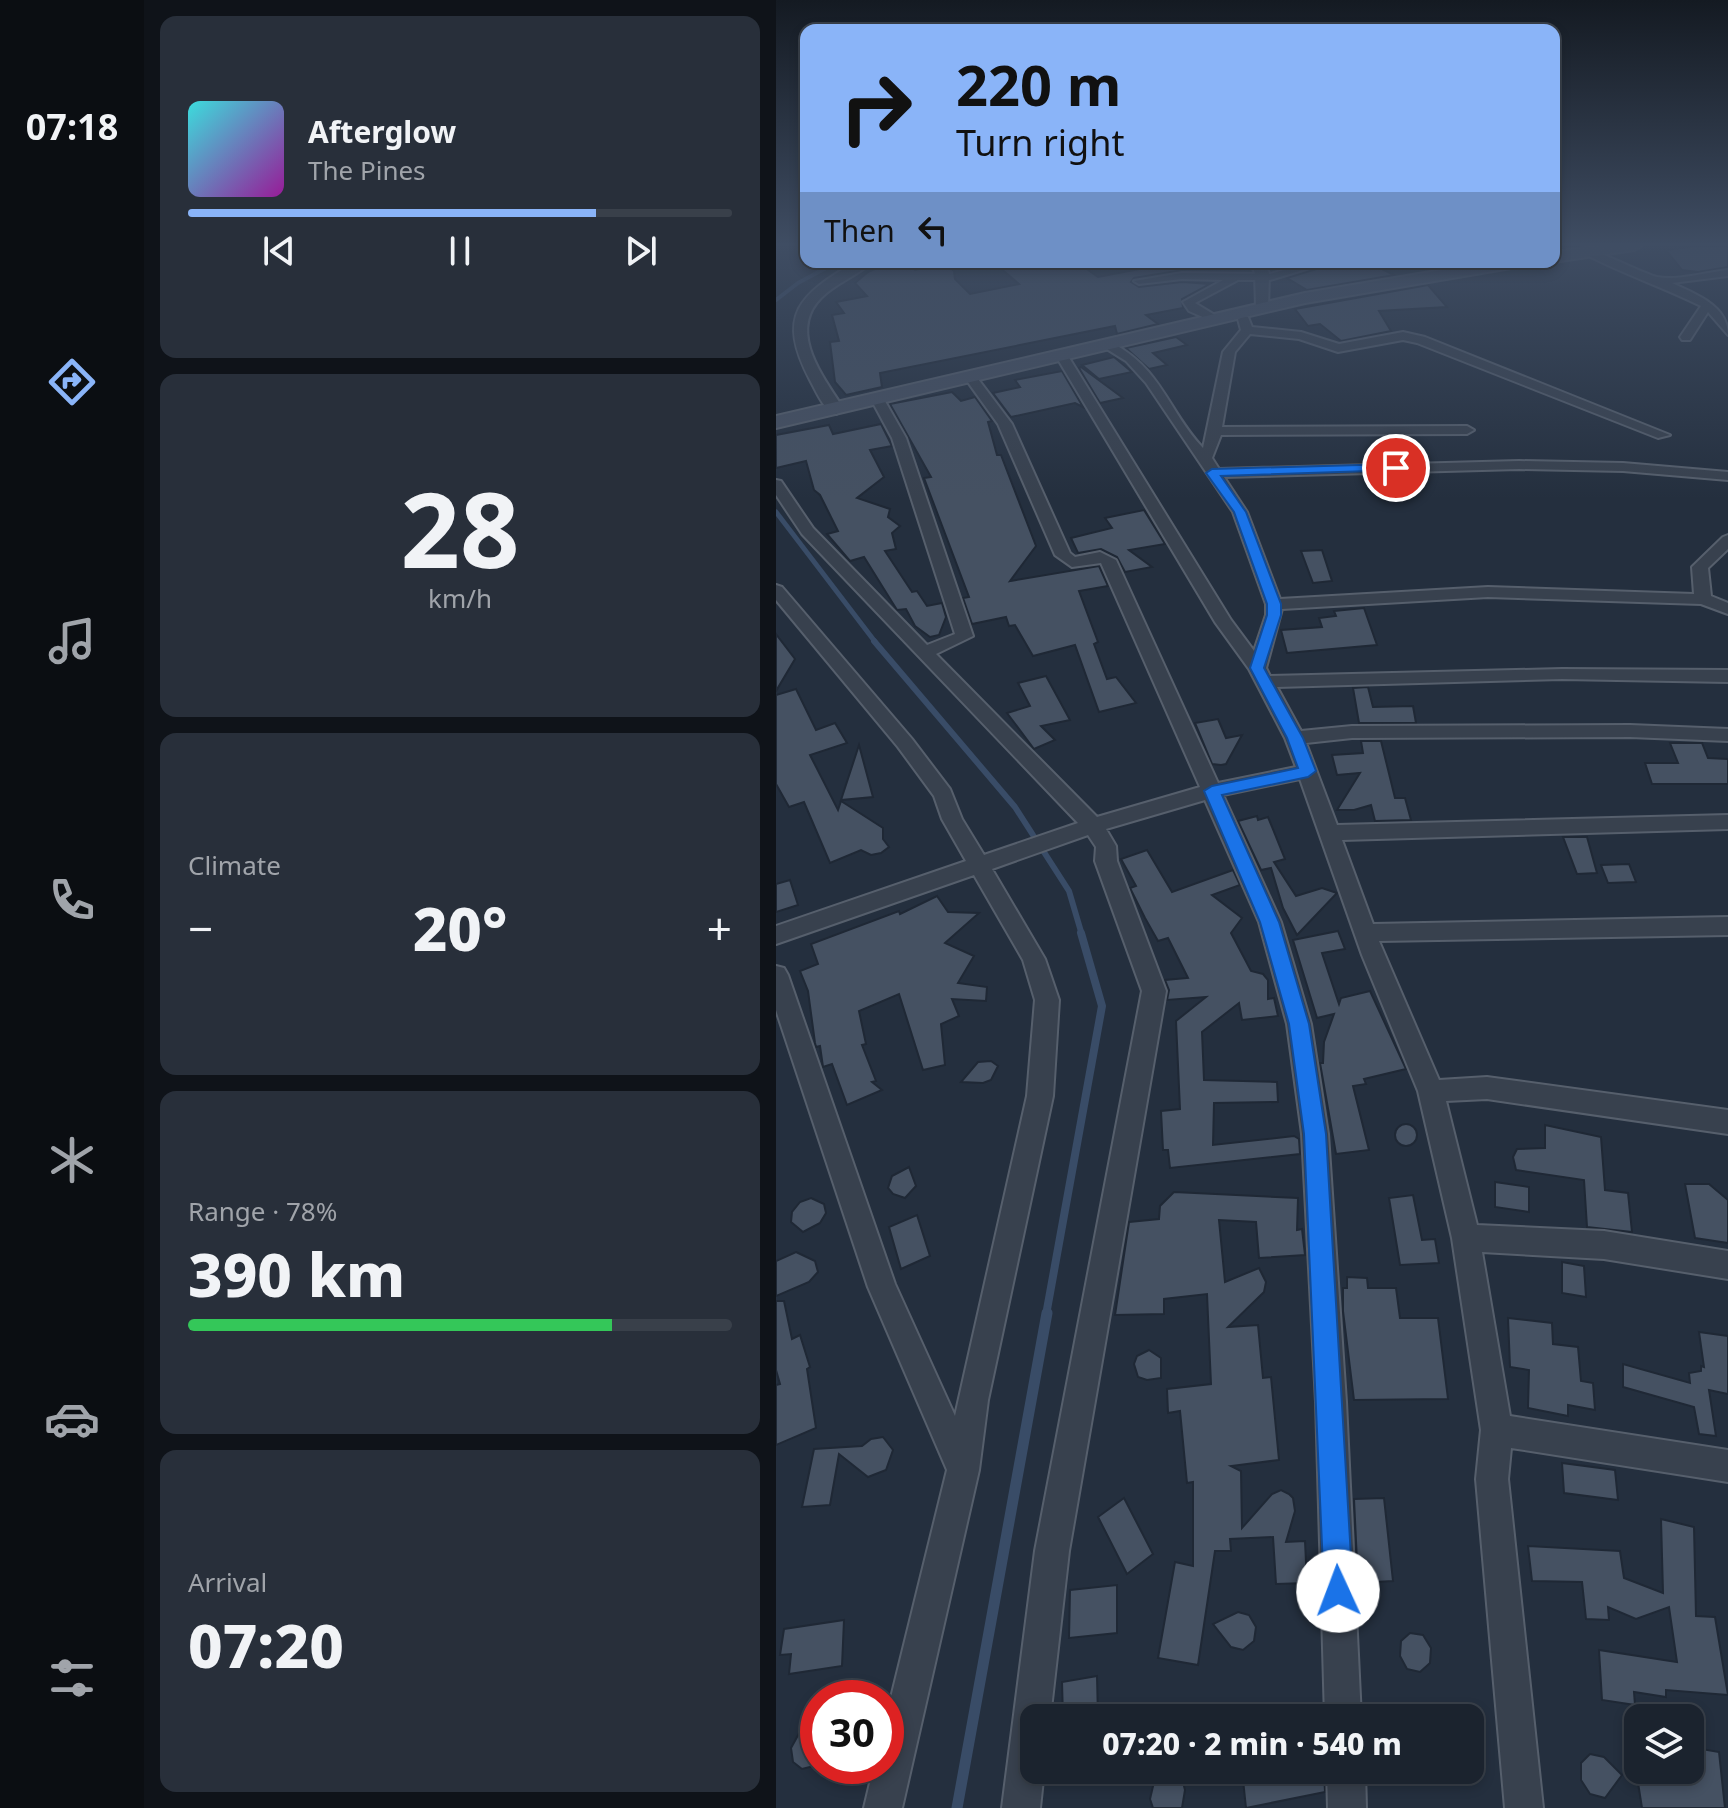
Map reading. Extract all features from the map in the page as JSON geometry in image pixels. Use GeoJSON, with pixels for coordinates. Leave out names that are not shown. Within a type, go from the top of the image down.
{"type":"FeatureCollection","features":[{"type":"Feature","properties":{"kind":"main road"},"geometry":{"type":"LineString","coordinates":[[776,422],[1169,330]]}},
{"type":"Feature","properties":{"kind":"street"},"geometry":{"type":"LineString","coordinates":[[799,330],[800,349],[836,409]]}},
{"type":"Feature","properties":{"kind":"street"},"geometry":{"type":"LineString","coordinates":[[1205,458],[1214,431],[1229,352],[1247,330]]}},
{"type":"Feature","properties":{"kind":"street"},"geometry":{"type":"LineString","coordinates":[[1250,330],[1301,336],[1338,348],[1403,336],[1421,340],[1663,435]]}},
{"type":"Feature","properties":{"kind":"street"},"geometry":{"type":"LineString","coordinates":[[1686,337],[1690,330]]}},
{"type":"Feature","properties":{"kind":"street"},"geometry":{"type":"LineString","coordinates":[[1108,346],[1131,359],[1152,383],[1188,443],[1205,458],[1240,512],[1274,604],[1261,675]]}},
{"type":"Feature","properties":{"kind":"street"},"geometry":{"type":"LineString","coordinates":[[1062,356],[1223,622],[1261,675],[1295,738],[1366,933],[1431,1091],[1466,1238],[1497,1430],[1492,1479],[1524,1808]]}},
{"type":"Feature","properties":{"kind":"street"},"geometry":{"type":"LineString","coordinates":[[971,378],[1005,424],[1063,555],[1072,562],[1100,557],[1108,560],[1270,922],[1299,1024],[1315,1134],[1331,1402],[1342,1704]]}},
{"type":"Feature","properties":{"kind":"street"},"geometry":{"type":"LineString","coordinates":[[877,399],[899,438],[964,636],[923,653]]}},
{"type":"Feature","properties":{"kind":"street"},"geometry":{"type":"LineString","coordinates":[[1214,431],[1467,430]]}},
{"type":"Feature","properties":{"kind":"street"},"geometry":{"type":"LineString","coordinates":[[1212,473],[1519,465],[1623,467],[1728,476]]}},
{"type":"Feature","properties":{"kind":"street"},"geometry":{"type":"LineString","coordinates":[[776,484],[807,531],[1092,825],[1106,846],[1106,861],[1154,991],[1052,1551],[1021,1808]]}},
{"type":"Feature","properties":{"kind":"street"},"geometry":{"type":"LineString","coordinates":[[1703,599],[1700,567],[1728,540]]}},
{"type":"Feature","properties":{"kind":"street"},"geometry":{"type":"LineString","coordinates":[[776,590],[905,743],[943,794],[952,819],[1034,959],[1047,1000],[1040,1096],[973,1400],[963,1470],[883,1808]]}},
{"type":"Feature","properties":{"kind":"street"},"geometry":{"type":"LineString","coordinates":[[1274,604],[1488,592],[1703,599],[1728,609]]}},
{"type":"Feature","properties":{"kind":"street"},"geometry":{"type":"LineString","coordinates":[[1261,675],[1728,676]]}},
{"type":"Feature","properties":{"kind":"street"},"geometry":{"type":"LineString","coordinates":[[1295,738],[1352,732],[1630,731],[1728,735]]}},
{"type":"Feature","properties":{"kind":"street"},"geometry":{"type":"LineString","coordinates":[[776,935],[1092,825],[1212,791],[1308,771]]}},
{"type":"Feature","properties":{"kind":"street"},"geometry":{"type":"LineString","coordinates":[[1331,833],[1728,822]]}},
{"type":"Feature","properties":{"kind":"street"},"geometry":{"type":"LineString","coordinates":[[1366,933],[1728,926]]}},
{"type":"Feature","properties":{"kind":"street"},"geometry":{"type":"LineString","coordinates":[[776,975],[882,1287],[963,1470]]}},
{"type":"Feature","properties":{"kind":"street"},"geometry":{"type":"LineString","coordinates":[[1431,1091],[1487,1088],[1727,1120]]}},
{"type":"Feature","properties":{"kind":"street"},"geometry":{"type":"LineString","coordinates":[[1466,1238],[1604,1245],[1728,1265]]}},
{"type":"Feature","properties":{"kind":"street"},"geometry":{"type":"LineString","coordinates":[[1497,1430],[1728,1466]]}},
{"type":"Feature","properties":{"kind":"street"},"geometry":{"type":"LineString","coordinates":[[1346,1784],[1347,1808]]}},
{"type":"Feature","properties":{"kind":"building"},"geometry":{"type":"Polygon","coordinates":[[[836,330],[1093,330],[880,373],[882,387],[846,395],[835,382],[830,342],[839,341],[836,330]]]}},
{"type":"Feature","properties":{"kind":"building"},"geometry":{"type":"Polygon","coordinates":[[[1328,330],[1391,331],[1341,341],[1328,330]]]}},
{"type":"Feature","properties":{"kind":"building"},"geometry":{"type":"Polygon","coordinates":[[[1176,337],[1187,345],[1153,353],[1167,365],[1149,369],[1126,348],[1176,337]]]}},
{"type":"Feature","properties":{"kind":"building"},"geometry":{"type":"Polygon","coordinates":[[[1114,357],[1132,372],[1099,379],[1082,365],[1114,357]]]}},
{"type":"Feature","properties":{"kind":"building"},"geometry":{"type":"Polygon","coordinates":[[[1081,367],[1123,398],[1100,403],[1081,367]]]}},
{"type":"Feature","properties":{"kind":"building"},"geometry":{"type":"Polygon","coordinates":[[[1062,371],[1083,407],[1075,403],[1011,417],[993,393],[1020,387],[1015,380],[1062,371]]]}},
{"type":"Feature","properties":{"kind":"building"},"geometry":{"type":"Polygon","coordinates":[[[952,392],[961,401],[975,397],[992,421],[988,422],[997,455],[1001,455],[1036,546],[1010,581],[1099,566],[1108,586],[1079,591],[1098,642],[1094,644],[1107,679],[1116,677],[1136,703],[1099,712],[1075,645],[1033,656],[1015,625],[1009,626],[1006,617],[972,624],[963,598],[969,597],[924,478],[931,477],[890,404],[952,392]]]}},
{"type":"Feature","properties":{"kind":"building"},"geometry":{"type":"Polygon","coordinates":[[[881,424],[892,446],[870,450],[884,477],[857,498],[890,509],[888,517],[900,526],[892,533],[896,549],[885,551],[912,592],[917,591],[927,606],[942,603],[946,617],[939,635],[930,637],[915,626],[906,609],[897,610],[864,557],[850,561],[827,534],[838,531],[820,495],[814,490],[806,461],[776,468],[776,435],[829,425],[833,434],[881,424]]]}},
{"type":"Feature","properties":{"kind":"building"},"geometry":{"type":"Polygon","coordinates":[[[1144,510],[1165,544],[1129,550],[1152,567],[1125,572],[1117,557],[1101,549],[1078,553],[1071,538],[1112,528],[1105,518],[1144,510]]]}},
{"type":"Feature","properties":{"kind":"building"},"geometry":{"type":"Polygon","coordinates":[[[1322,550],[1332,581],[1313,583],[1301,551],[1322,550]]]}},
{"type":"Feature","properties":{"kind":"building"},"geometry":{"type":"Polygon","coordinates":[[[1364,608],[1377,645],[1287,653],[1281,630],[1322,627],[1319,618],[1336,616],[1334,611],[1364,608]]]}},
{"type":"Feature","properties":{"kind":"building"},"geometry":{"type":"Polygon","coordinates":[[[776,634],[795,659],[776,691],[776,634]]]}},
{"type":"Feature","properties":{"kind":"building"},"geometry":{"type":"Polygon","coordinates":[[[1046,676],[1070,720],[1041,726],[1055,740],[1034,749],[1007,713],[1030,706],[1018,683],[1046,676]]]}},
{"type":"Feature","properties":{"kind":"building"},"geometry":{"type":"Polygon","coordinates":[[[1368,687],[1373,707],[1413,706],[1416,723],[1359,723],[1353,688],[1368,687]]]}},
{"type":"Feature","properties":{"kind":"building"},"geometry":{"type":"Polygon","coordinates":[[[796,689],[816,730],[835,723],[847,743],[810,755],[838,810],[841,801],[883,828],[883,839],[889,847],[881,853],[871,855],[861,850],[830,863],[804,802],[789,807],[776,784],[776,695],[796,689]]]}},
{"type":"Feature","properties":{"kind":"building"},"geometry":{"type":"Polygon","coordinates":[[[1218,719],[1226,738],[1242,735],[1226,764],[1221,765],[1212,764],[1195,723],[1218,719]]]}},
{"type":"Feature","properties":{"kind":"building"},"geometry":{"type":"Polygon","coordinates":[[[1361,741],[1381,741],[1395,798],[1405,798],[1411,820],[1375,821],[1371,805],[1354,810],[1337,810],[1360,773],[1337,775],[1332,755],[1363,753],[1361,741]]]}},
{"type":"Feature","properties":{"kind":"building"},"geometry":{"type":"Polygon","coordinates":[[[1670,743],[1702,743],[1708,758],[1728,759],[1728,784],[1652,784],[1645,763],[1678,763],[1670,743]]]}},
{"type":"Feature","properties":{"kind":"building"},"geometry":{"type":"Polygon","coordinates":[[[859,745],[873,797],[841,800],[859,745]]]}},
{"type":"Feature","properties":{"kind":"building"},"geometry":{"type":"Polygon","coordinates":[[[1257,816],[1258,820],[1268,817],[1285,859],[1274,862],[1296,896],[1322,888],[1337,893],[1297,935],[1283,908],[1271,868],[1261,870],[1238,821],[1257,816]]]}},
{"type":"Feature","properties":{"kind":"building"},"geometry":{"type":"Polygon","coordinates":[[[1563,837],[1587,837],[1597,873],[1577,874],[1563,837]]]}},
{"type":"Feature","properties":{"kind":"building"},"geometry":{"type":"Polygon","coordinates":[[[1147,850],[1172,892],[1233,870],[1240,885],[1212,895],[1242,918],[1231,933],[1251,971],[1263,974],[1268,980],[1268,999],[1274,998],[1278,1016],[1242,1020],[1239,1003],[1202,1032],[1204,1080],[1277,1082],[1278,1102],[1214,1103],[1213,1145],[1294,1136],[1299,1139],[1300,1154],[1170,1168],[1168,1150],[1163,1150],[1161,1111],[1180,1109],[1176,1021],[1206,997],[1167,1000],[1169,990],[1165,980],[1188,978],[1168,938],[1158,941],[1145,918],[1130,888],[1136,886],[1121,859],[1147,850]]]}},
{"type":"Feature","properties":{"kind":"building"},"geometry":{"type":"Polygon","coordinates":[[[1629,864],[1636,882],[1608,883],[1601,865],[1629,864]]]}},
{"type":"Feature","properties":{"kind":"building"},"geometry":{"type":"Polygon","coordinates":[[[790,880],[798,905],[776,912],[776,884],[790,880]]]}},
{"type":"Feature","properties":{"kind":"building"},"geometry":{"type":"Polygon","coordinates":[[[937,896],[948,912],[979,913],[945,943],[974,956],[958,983],[987,987],[986,1001],[952,999],[959,1016],[941,1024],[945,1065],[923,1070],[899,994],[859,1011],[866,1044],[862,1045],[876,1081],[872,1082],[882,1090],[847,1105],[832,1064],[823,1067],[820,1046],[816,1047],[815,1043],[808,991],[800,971],[818,964],[811,944],[899,911],[900,914],[937,896]]]}},
{"type":"Feature","properties":{"kind":"building"},"geometry":{"type":"Polygon","coordinates":[[[1338,931],[1345,949],[1322,953],[1339,1004],[1341,998],[1370,991],[1406,1069],[1364,1079],[1366,1084],[1353,1086],[1369,1150],[1336,1154],[1320,1063],[1323,1063],[1324,1042],[1334,1014],[1317,1018],[1293,940],[1338,931]]]}},
{"type":"Feature","properties":{"kind":"building"},"geometry":{"type":"Polygon","coordinates":[[[991,1061],[998,1066],[991,1080],[983,1083],[961,1082],[978,1062],[991,1061]]]}},
{"type":"Feature","properties":{"kind":"building"},"geometry":{"type":"Polygon","coordinates":[[[1402,1124],[1410,1124],[1417,1135],[1410,1146],[1402,1146],[1395,1139],[1395,1131],[1402,1124]]]}},
{"type":"Feature","properties":{"kind":"building"},"geometry":{"type":"Polygon","coordinates":[[[1545,1125],[1601,1137],[1605,1190],[1628,1193],[1632,1232],[1587,1227],[1584,1180],[1516,1170],[1513,1157],[1517,1149],[1545,1148],[1545,1125]]]}},
{"type":"Feature","properties":{"kind":"building"},"geometry":{"type":"Polygon","coordinates":[[[909,1167],[916,1186],[905,1198],[893,1194],[888,1188],[892,1176],[909,1167]]]}},
{"type":"Feature","properties":{"kind":"building"},"geometry":{"type":"Polygon","coordinates":[[[1495,1182],[1529,1187],[1529,1212],[1495,1207],[1495,1182]]]}},
{"type":"Feature","properties":{"kind":"building"},"geometry":{"type":"Polygon","coordinates":[[[1685,1184],[1709,1184],[1728,1200],[1728,1243],[1695,1238],[1685,1184]]]}},
{"type":"Feature","properties":{"kind":"building"},"geometry":{"type":"Polygon","coordinates":[[[1174,1192],[1298,1198],[1297,1230],[1302,1229],[1305,1255],[1259,1258],[1256,1222],[1219,1220],[1225,1282],[1259,1268],[1266,1282],[1264,1292],[1228,1327],[1258,1325],[1263,1378],[1271,1377],[1279,1460],[1231,1466],[1241,1471],[1242,1528],[1272,1494],[1281,1490],[1289,1494],[1293,1498],[1295,1511],[1286,1542],[1305,1541],[1307,1583],[1276,1584],[1273,1537],[1230,1539],[1231,1551],[1215,1551],[1198,1665],[1158,1658],[1175,1562],[1193,1566],[1193,1482],[1187,1483],[1180,1411],[1168,1413],[1167,1389],[1211,1384],[1207,1294],[1164,1299],[1164,1314],[1115,1315],[1129,1222],[1159,1219],[1160,1206],[1174,1192]]]}},
{"type":"Feature","properties":{"kind":"building"},"geometry":{"type":"Polygon","coordinates":[[[1413,1195],[1422,1240],[1435,1239],[1439,1263],[1400,1265],[1389,1198],[1413,1195]]]}},
{"type":"Feature","properties":{"kind":"building"},"geometry":{"type":"Polygon","coordinates":[[[811,1198],[824,1204],[826,1213],[820,1223],[803,1232],[791,1222],[792,1212],[800,1202],[811,1198]]]}},
{"type":"Feature","properties":{"kind":"building"},"geometry":{"type":"Polygon","coordinates":[[[917,1215],[930,1256],[901,1269],[889,1227],[917,1215]]]}},
{"type":"Feature","properties":{"kind":"building"},"geometry":{"type":"Polygon","coordinates":[[[796,1252],[815,1261],[818,1272],[809,1282],[776,1296],[776,1261],[796,1252]]]}},
{"type":"Feature","properties":{"kind":"building"},"geometry":{"type":"Polygon","coordinates":[[[1562,1262],[1584,1266],[1586,1297],[1562,1293],[1562,1262]]]}},
{"type":"Feature","properties":{"kind":"building"},"geometry":{"type":"Polygon","coordinates":[[[1347,1277],[1367,1278],[1368,1288],[1396,1288],[1400,1318],[1438,1318],[1448,1399],[1354,1400],[1343,1311],[1343,1288],[1347,1288],[1347,1277]]]}},
{"type":"Feature","properties":{"kind":"building"},"geometry":{"type":"Polygon","coordinates":[[[776,1301],[784,1301],[792,1339],[800,1335],[810,1367],[807,1369],[816,1428],[776,1445],[776,1385],[780,1384],[776,1370],[776,1301]]]}},
{"type":"Feature","properties":{"kind":"building"},"geometry":{"type":"Polygon","coordinates":[[[1508,1318],[1552,1323],[1553,1344],[1578,1347],[1581,1381],[1593,1383],[1595,1410],[1568,1405],[1568,1416],[1528,1408],[1529,1370],[1510,1367],[1508,1318]]]}},
{"type":"Feature","properties":{"kind":"building"},"geometry":{"type":"Polygon","coordinates":[[[1699,1332],[1728,1336],[1728,1394],[1709,1390],[1716,1436],[1699,1434],[1694,1407],[1623,1387],[1623,1364],[1690,1383],[1689,1373],[1701,1371],[1701,1366],[1704,1367],[1699,1332]]]}},
{"type":"Feature","properties":{"kind":"building"},"geometry":{"type":"Polygon","coordinates":[[[1149,1350],[1161,1358],[1161,1378],[1147,1380],[1138,1377],[1134,1364],[1137,1356],[1149,1350]]]}},
{"type":"Feature","properties":{"kind":"building"},"geometry":{"type":"Polygon","coordinates":[[[883,1437],[893,1450],[886,1470],[868,1477],[839,1454],[830,1505],[802,1507],[814,1449],[862,1446],[871,1439],[883,1437]]]}},
{"type":"Feature","properties":{"kind":"building"},"geometry":{"type":"Polygon","coordinates":[[[1562,1463],[1615,1470],[1618,1500],[1564,1493],[1562,1463]]]}},
{"type":"Feature","properties":{"kind":"building"},"geometry":{"type":"Polygon","coordinates":[[[1124,1498],[1153,1554],[1127,1574],[1098,1517],[1124,1498]]]}},
{"type":"Feature","properties":{"kind":"building"},"geometry":{"type":"Polygon","coordinates":[[[1384,1498],[1393,1581],[1358,1583],[1354,1499],[1384,1498]]]}},
{"type":"Feature","properties":{"kind":"building"},"geometry":{"type":"Polygon","coordinates":[[[1661,1519],[1694,1527],[1696,1616],[1715,1617],[1728,1695],[1666,1690],[1666,1697],[1634,1692],[1635,1704],[1602,1700],[1599,1650],[1677,1662],[1669,1607],[1636,1619],[1608,1607],[1609,1620],[1586,1619],[1582,1582],[1532,1581],[1528,1546],[1620,1551],[1624,1578],[1663,1593],[1661,1519]]]}},
{"type":"Feature","properties":{"kind":"building"},"geometry":{"type":"Polygon","coordinates":[[[1117,1585],[1117,1633],[1069,1638],[1070,1590],[1117,1585]]]}},
{"type":"Feature","properties":{"kind":"building"},"geometry":{"type":"Polygon","coordinates":[[[1238,1612],[1249,1615],[1256,1627],[1254,1641],[1243,1650],[1231,1647],[1213,1624],[1238,1612]]]}},
{"type":"Feature","properties":{"kind":"building"},"geometry":{"type":"Polygon","coordinates":[[[844,1620],[842,1666],[789,1674],[791,1654],[780,1655],[784,1629],[844,1620]]]}},
{"type":"Feature","properties":{"kind":"building"},"geometry":{"type":"Polygon","coordinates":[[[1410,1633],[1423,1635],[1431,1648],[1430,1663],[1420,1672],[1407,1669],[1400,1656],[1401,1641],[1410,1633]]]}},
{"type":"Feature","properties":{"kind":"building"},"geometry":{"type":"Polygon","coordinates":[[[1097,1676],[1098,1704],[1063,1704],[1062,1682],[1097,1676]]]}},
{"type":"Feature","properties":{"kind":"building"},"geometry":{"type":"Polygon","coordinates":[[[800,1732],[800,1767],[793,1762],[791,1748],[800,1732]]]}},
{"type":"Feature","properties":{"kind":"building"},"geometry":{"type":"Polygon","coordinates":[[[1704,1749],[1719,1752],[1725,1808],[1642,1808],[1638,1784],[1704,1784],[1704,1749]]]}},
{"type":"Feature","properties":{"kind":"building"},"geometry":{"type":"Polygon","coordinates":[[[1590,1754],[1604,1757],[1622,1775],[1605,1798],[1590,1794],[1581,1780],[1581,1763],[1590,1754]]]}},
{"type":"Feature","properties":{"kind":"building"},"geometry":{"type":"Polygon","coordinates":[[[1154,1784],[1184,1784],[1182,1808],[1153,1808],[1150,1799],[1154,1784]]]}},
{"type":"Feature","properties":{"kind":"building"},"geometry":{"type":"Polygon","coordinates":[[[1243,1784],[1325,1784],[1325,1792],[1246,1808],[1243,1784]]]}},
{"type":"Feature","properties":{"kind":"waterway"},"geometry":{"type":"LineString","coordinates":[[776,512],[876,643]]}},
{"type":"Feature","properties":{"kind":"waterway"},"geometry":{"type":"LineString","coordinates":[[874,641],[1015,807],[1069,891],[1082,935]]}},
{"type":"Feature","properties":{"kind":"waterway"},"geometry":{"type":"LineString","coordinates":[[1046,1315],[1102,1006],[1081,933]]}},
{"type":"Feature","properties":{"kind":"waterway"},"geometry":{"type":"LineString","coordinates":[[957,1808],[1047,1313]]}},
{"type":"Feature","properties":{"kind":"route"},"geometry":{"type":"LineString","coordinates":[[1338,1591],[1331,1402],[1315,1134],[1299,1024],[1270,922],[1212,791],[1308,771],[1295,738],[1257,668],[1274,615],[1274,604],[1240,512],[1212,473],[1396,468]]}}]}
